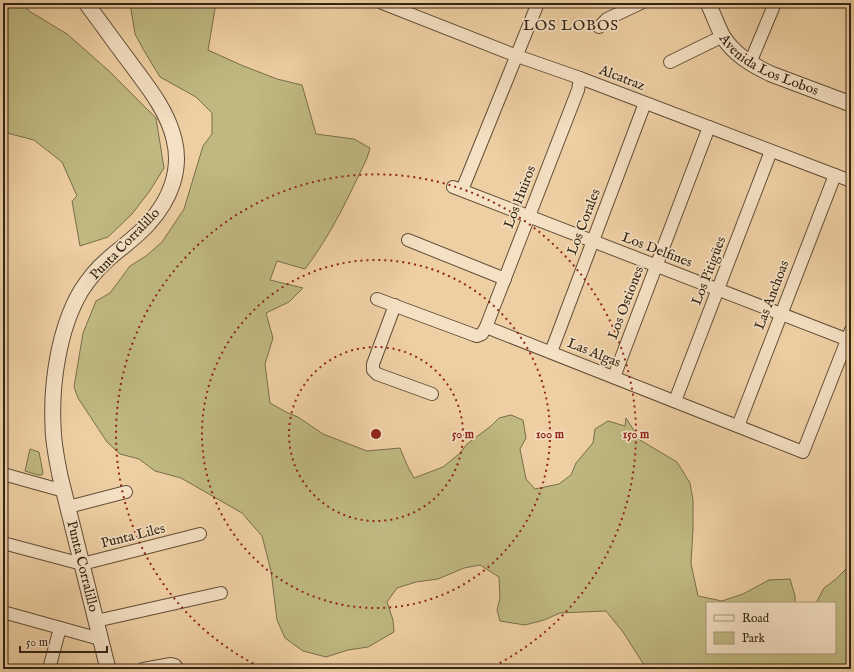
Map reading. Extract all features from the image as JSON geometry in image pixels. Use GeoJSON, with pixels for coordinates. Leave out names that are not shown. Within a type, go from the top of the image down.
{"type":"FeatureCollection","features":[{"type":"Feature","properties":{"kind":"street","name":"Punta Corralillo"},"geometry":{"type":"LineString","coordinates":[[86,3],[146,84],[161,107],[173,134],[177,161],[172,187],[164,204],[157,214],[140,232],[98,269],[82,291],[68,317],[61,343],[55,377],[53,426],[56,457],[108,669]]}},
{"type":"Feature","properties":{"kind":"street","name":"Alcatraz"},"geometry":{"type":"LineString","coordinates":[[382,3],[517,56],[580,78],[851,181]]}},
{"type":"Feature","properties":{"kind":"street"},"geometry":{"type":"LineString","coordinates":[[517,56],[538,3]]}},
{"type":"Feature","properties":{"kind":"street"},"geometry":{"type":"LineString","coordinates":[[600,27],[607,19],[641,3]]}},
{"type":"Feature","properties":{"kind":"street","name":"Avenida Los Lobos"},"geometry":{"type":"LineString","coordinates":[[708,3],[723,36],[737,53],[750,63],[771,74],[851,104]]}},
{"type":"Feature","properties":{"kind":"street"},"geometry":{"type":"LineString","coordinates":[[750,63],[775,3]]}},
{"type":"Feature","properties":{"kind":"street"},"geometry":{"type":"LineString","coordinates":[[670,62],[723,36]]}},
{"type":"Feature","properties":{"kind":"street","name":"Los Delfines"},"geometry":{"type":"LineString","coordinates":[[517,56],[457,188],[781,314],[850,337]]}},
{"type":"Feature","properties":{"kind":"street","name":"Los Huiros"},"geometry":{"type":"LineString","coordinates":[[486,326],[578,90],[580,78]]}},
{"type":"Feature","properties":{"kind":"street","name":"Los Corales"},"geometry":{"type":"LineString","coordinates":[[551,352],[645,103]]}},
{"type":"Feature","properties":{"kind":"street","name":"Los Ostiones"},"geometry":{"type":"LineString","coordinates":[[614,377],[708,127]]}},
{"type":"Feature","properties":{"kind":"street","name":"Los Pitigües"},"geometry":{"type":"LineString","coordinates":[[675,401],[771,151]]}},
{"type":"Feature","properties":{"kind":"street","name":"Las Anchoas"},"geometry":{"type":"LineString","coordinates":[[738,426],[834,175]]}},
{"type":"Feature","properties":{"kind":"street"},"geometry":{"type":"LineString","coordinates":[[408,240],[505,279]]}},
{"type":"Feature","properties":{"kind":"street"},"geometry":{"type":"LineString","coordinates":[[377,299],[477,336],[482,334],[486,326]]}},
{"type":"Feature","properties":{"kind":"street"},"geometry":{"type":"LineString","coordinates":[[394,305],[372,364],[373,370],[377,374],[432,394]]}},
{"type":"Feature","properties":{"kind":"street","name":"Las Algas"},"geometry":{"type":"LineString","coordinates":[[486,326],[803,452],[850,337]]}},
{"type":"Feature","properties":{"kind":"street"},"geometry":{"type":"LineString","coordinates":[[3,474],[64,491]]}},
{"type":"Feature","properties":{"kind":"street"},"geometry":{"type":"LineString","coordinates":[[68,507],[126,492]]}},
{"type":"Feature","properties":{"kind":"street","name":"Punta Liles"},"geometry":{"type":"LineString","coordinates":[[3,543],[82,564],[200,534]]}},
{"type":"Feature","properties":{"kind":"street"},"geometry":{"type":"LineString","coordinates":[[96,621],[221,593]]}},
{"type":"Feature","properties":{"kind":"street"},"geometry":{"type":"LineString","coordinates":[[3,612],[100,639]]}},
{"type":"Feature","properties":{"kind":"street"},"geometry":{"type":"LineString","coordinates":[[49,669],[60,628]]}},
{"type":"Feature","properties":{"kind":"street"},"geometry":{"type":"LineString","coordinates":[[143,669],[171,664],[175,665],[178,669]]}},
{"type":"Feature","properties":{"kind":"green space"},"geometry":{"type":"Polygon","coordinates":[[[3,3],[24,3],[29,11],[67,34],[108,70],[156,118],[164,168],[149,192],[132,214],[108,237],[80,246],[72,201],[77,196],[62,162],[34,140],[3,132],[3,3]]]}},
{"type":"Feature","properties":{"kind":"green space"},"geometry":{"type":"Polygon","coordinates":[[[130,3],[216,3],[208,50],[277,79],[302,85],[316,134],[354,139],[370,148],[367,158],[339,215],[323,243],[305,269],[277,261],[270,280],[303,288],[289,302],[266,313],[273,338],[265,364],[270,403],[298,417],[323,434],[367,451],[400,448],[414,478],[443,467],[459,454],[467,444],[499,418],[511,415],[523,420],[526,438],[520,449],[526,479],[535,489],[559,484],[571,475],[576,463],[593,443],[595,429],[608,421],[625,426],[626,418],[640,440],[677,462],[690,483],[693,500],[691,564],[698,596],[722,601],[743,594],[769,580],[790,579],[795,596],[795,602],[706,602],[706,654],[836,654],[836,602],[817,602],[824,588],[836,579],[851,564],[851,669],[648,669],[623,632],[606,611],[560,613],[544,620],[525,625],[500,621],[497,610],[500,598],[499,577],[480,565],[464,568],[438,579],[416,582],[397,588],[387,602],[393,620],[394,632],[368,647],[348,650],[326,657],[303,651],[285,638],[277,620],[271,571],[262,536],[242,513],[181,478],[155,471],[139,459],[120,454],[107,442],[78,398],[74,387],[83,333],[96,301],[110,293],[130,266],[146,256],[162,242],[184,209],[203,146],[212,134],[212,113],[196,97],[160,77],[135,34],[130,3]]]}},
{"type":"Feature","properties":{"kind":"green space"},"geometry":{"type":"Polygon","coordinates":[[[30,449],[39,452],[43,473],[42,475],[25,471],[30,449]]]}},
{"type":"Feature","properties":{"kind":"district","name":"LOS LOBOS"},"geometry":{"type":"Point","coordinates":[571,25]}}]}
